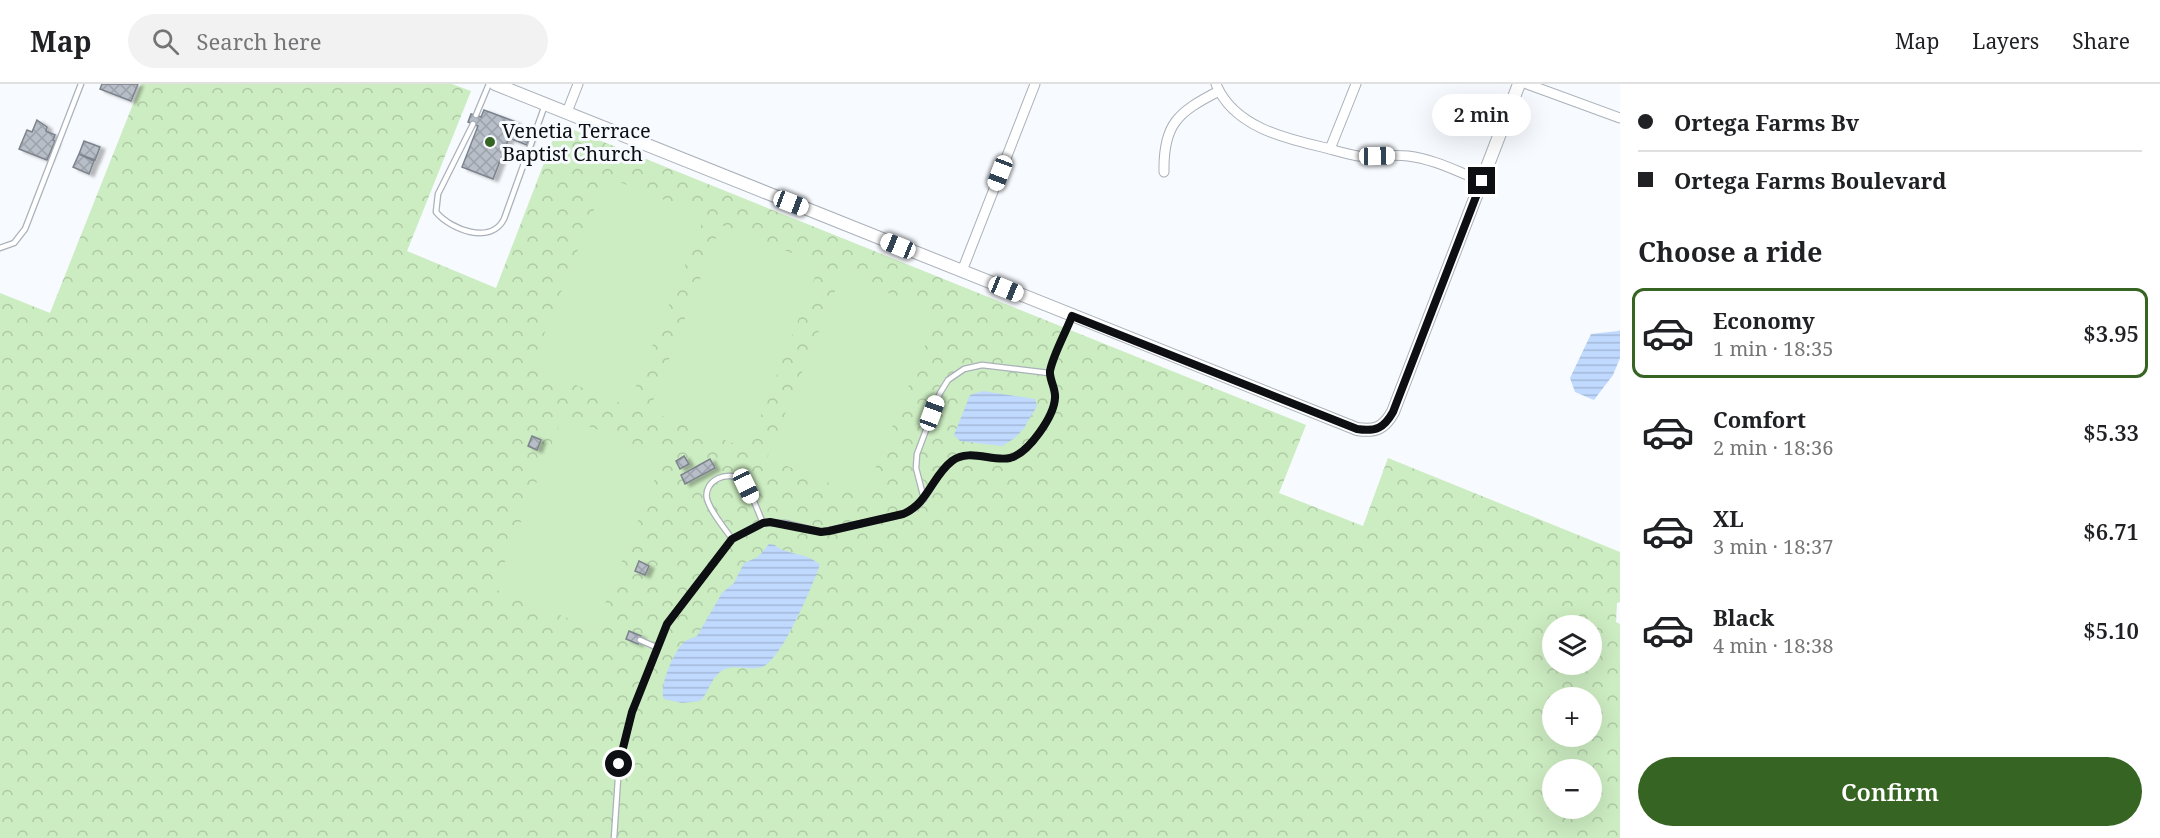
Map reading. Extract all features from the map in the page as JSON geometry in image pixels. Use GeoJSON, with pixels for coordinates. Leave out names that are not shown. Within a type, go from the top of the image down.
{"type":"FeatureCollection","features":[{"type":"Feature","properties":{"kind":"street"},"geometry":{"type":"LineString","coordinates":[[495,84],[1072,316],[1357,429],[1369,431],[1380,429],[1387,423],[1393,412],[1520,84]]}},
{"type":"Feature","properties":{"kind":"street"},"geometry":{"type":"LineString","coordinates":[[567,112],[578,84]]}},
{"type":"Feature","properties":{"kind":"street"},"geometry":{"type":"LineString","coordinates":[[962,271],[1035,84]]}},
{"type":"Feature","properties":{"kind":"street"},"geometry":{"type":"LineString","coordinates":[[1330,149],[1356,84]]}},
{"type":"Feature","properties":{"kind":"street"},"geometry":{"type":"LineString","coordinates":[[1527,84],[1620,118]]}},
{"type":"Feature","properties":{"kind":"street"},"geometry":{"type":"LineString","coordinates":[[1164,172],[1163,149],[1171,129],[1180,115],[1217,87],[1229,105],[1244,118],[1292,140],[1356,156],[1406,155],[1425,159],[1482,181]]}},
{"type":"Feature","properties":{"kind":"lane"},"geometry":{"type":"LineString","coordinates":[[0,248],[14,243],[25,229],[81,84]]}},
{"type":"Feature","properties":{"kind":"lane"},"geometry":{"type":"LineString","coordinates":[[476,115],[489,84]]}},
{"type":"Feature","properties":{"kind":"lane"},"geometry":{"type":"LineString","coordinates":[[473,124],[438,194],[436,212],[441,218],[457,227],[472,232],[488,232],[498,228],[504,219],[546,104]]}},
{"type":"Feature","properties":{"kind":"lane"},"geometry":{"type":"LineString","coordinates":[[614,838],[619,764],[622,744],[632,712],[669,621],[732,539],[763,523],[785,523],[821,532],[903,514],[924,499],[955,459],[966,456],[1009,458],[1025,449],[1042,428],[1054,403],[1054,387],[1049,373],[1072,316]]}},
{"type":"Feature","properties":{"kind":"lane"},"geometry":{"type":"LineString","coordinates":[[924,499],[916,468],[917,454],[940,393],[948,380],[964,369],[982,365],[1049,373]]}},
{"type":"Feature","properties":{"kind":"lane"},"geometry":{"type":"LineString","coordinates":[[732,539],[707,498],[710,484],[722,477],[728,475],[735,477],[744,484],[763,523]]}},
{"type":"Feature","properties":{"kind":"lane"},"geometry":{"type":"LineString","coordinates":[[640,640],[658,648]]}},
{"type":"Feature","properties":{"kind":"green space"},"geometry":{"type":"Polygon","coordinates":[[[141,84],[452,84],[471,91],[407,251],[496,288],[559,124],[1306,425],[1279,493],[1363,526],[1388,458],[1620,552],[1620,602],[1617,603],[1616,622],[1620,624],[1620,838],[0,838],[0,293],[50,313],[141,84]]]}},
{"type":"Feature","properties":{"kind":"green space"},"geometry":{"type":"Polygon","coordinates":[[[607,177],[705,216],[628,406],[531,367],[607,177]]]}},
{"type":"Feature","properties":{"kind":"green space"},"geometry":{"type":"Polygon","coordinates":[[[721,225],[820,264],[748,449],[649,411],[721,225]]]}},
{"type":"Feature","properties":{"kind":"green space"},"geometry":{"type":"Polygon","coordinates":[[[842,274],[938,313],[864,497],[767,458],[842,274]]]}},
{"type":"Feature","properties":{"kind":"green space"},"geometry":{"type":"Polygon","coordinates":[[[563,416],[664,456],[595,629],[494,589],[563,416]]]}},
{"type":"Feature","properties":{"kind":"water"},"geometry":{"type":"Polygon","coordinates":[[[1620,330],[1620,358],[1613,375],[1594,400],[1575,392],[1570,378],[1591,334],[1620,330]]]}},
{"type":"Feature","properties":{"kind":"water"},"geometry":{"type":"Polygon","coordinates":[[[983,391],[1035,399],[1037,406],[1024,428],[1015,438],[1002,446],[960,441],[954,435],[970,395],[983,391]]]}},
{"type":"Feature","properties":{"kind":"water"},"geometry":{"type":"Polygon","coordinates":[[[769,544],[809,558],[820,565],[795,621],[778,651],[762,667],[734,667],[723,670],[715,677],[700,701],[682,703],[664,699],[665,679],[680,647],[697,636],[722,593],[734,583],[744,563],[758,557],[769,544]]]}},
{"type":"Feature","properties":{"kind":"building"},"geometry":{"type":"Polygon","coordinates":[[[102,84],[138,84],[131,101],[100,89],[102,84]]]}},
{"type":"Feature","properties":{"kind":"building","name":"Venetia Terrace Baptist Church"},"geometry":{"type":"Polygon","coordinates":[[[484,110],[516,122],[513,130],[530,137],[527,145],[509,138],[493,179],[462,167],[478,126],[468,122],[471,114],[481,117],[484,110]]]}},
{"type":"Feature","properties":{"kind":"building"},"geometry":{"type":"Polygon","coordinates":[[[37,120],[47,127],[46,131],[55,135],[53,140],[55,141],[47,160],[19,149],[27,130],[32,132],[37,120]]]}},
{"type":"Feature","properties":{"kind":"building"},"geometry":{"type":"Polygon","coordinates":[[[84,141],[100,147],[95,160],[79,154],[84,141]]]}},
{"type":"Feature","properties":{"kind":"building"},"geometry":{"type":"Polygon","coordinates":[[[79,154],[94,161],[89,174],[73,167],[79,154]]]}},
{"type":"Feature","properties":{"kind":"building"},"geometry":{"type":"Polygon","coordinates":[[[532,436],[541,440],[537,450],[528,446],[532,436]]]}},
{"type":"Feature","properties":{"kind":"building"},"geometry":{"type":"Polygon","coordinates":[[[684,456],[689,464],[680,469],[676,461],[684,456]]]}},
{"type":"Feature","properties":{"kind":"building"},"geometry":{"type":"Polygon","coordinates":[[[710,459],[715,468],[685,484],[681,475],[710,459]]]}},
{"type":"Feature","properties":{"kind":"building"},"geometry":{"type":"Polygon","coordinates":[[[639,561],[649,566],[645,575],[635,571],[639,561]]]}},
{"type":"Feature","properties":{"kind":"building"},"geometry":{"type":"Polygon","coordinates":[[[629,631],[641,636],[638,644],[626,639],[629,631]]]}},
{"type":"Feature","properties":{"kind":"place","name":"Venetia Terrace Baptist Church"},"geometry":{"type":"Point","coordinates":[490,142]}},
{"type":"Feature","properties":{"kind":"route"},"geometry":{"type":"LineString","coordinates":[[619,764],[622,744],[632,712],[667,624],[732,539],[763,523],[785,523],[821,532],[903,514],[924,499],[955,459],[966,456],[1003,459],[1019,454],[1039,432],[1052,411],[1055,395],[1049,373],[1072,316],[1357,429],[1369,431],[1380,429],[1387,423],[1393,412],[1482,181]]}}]}
